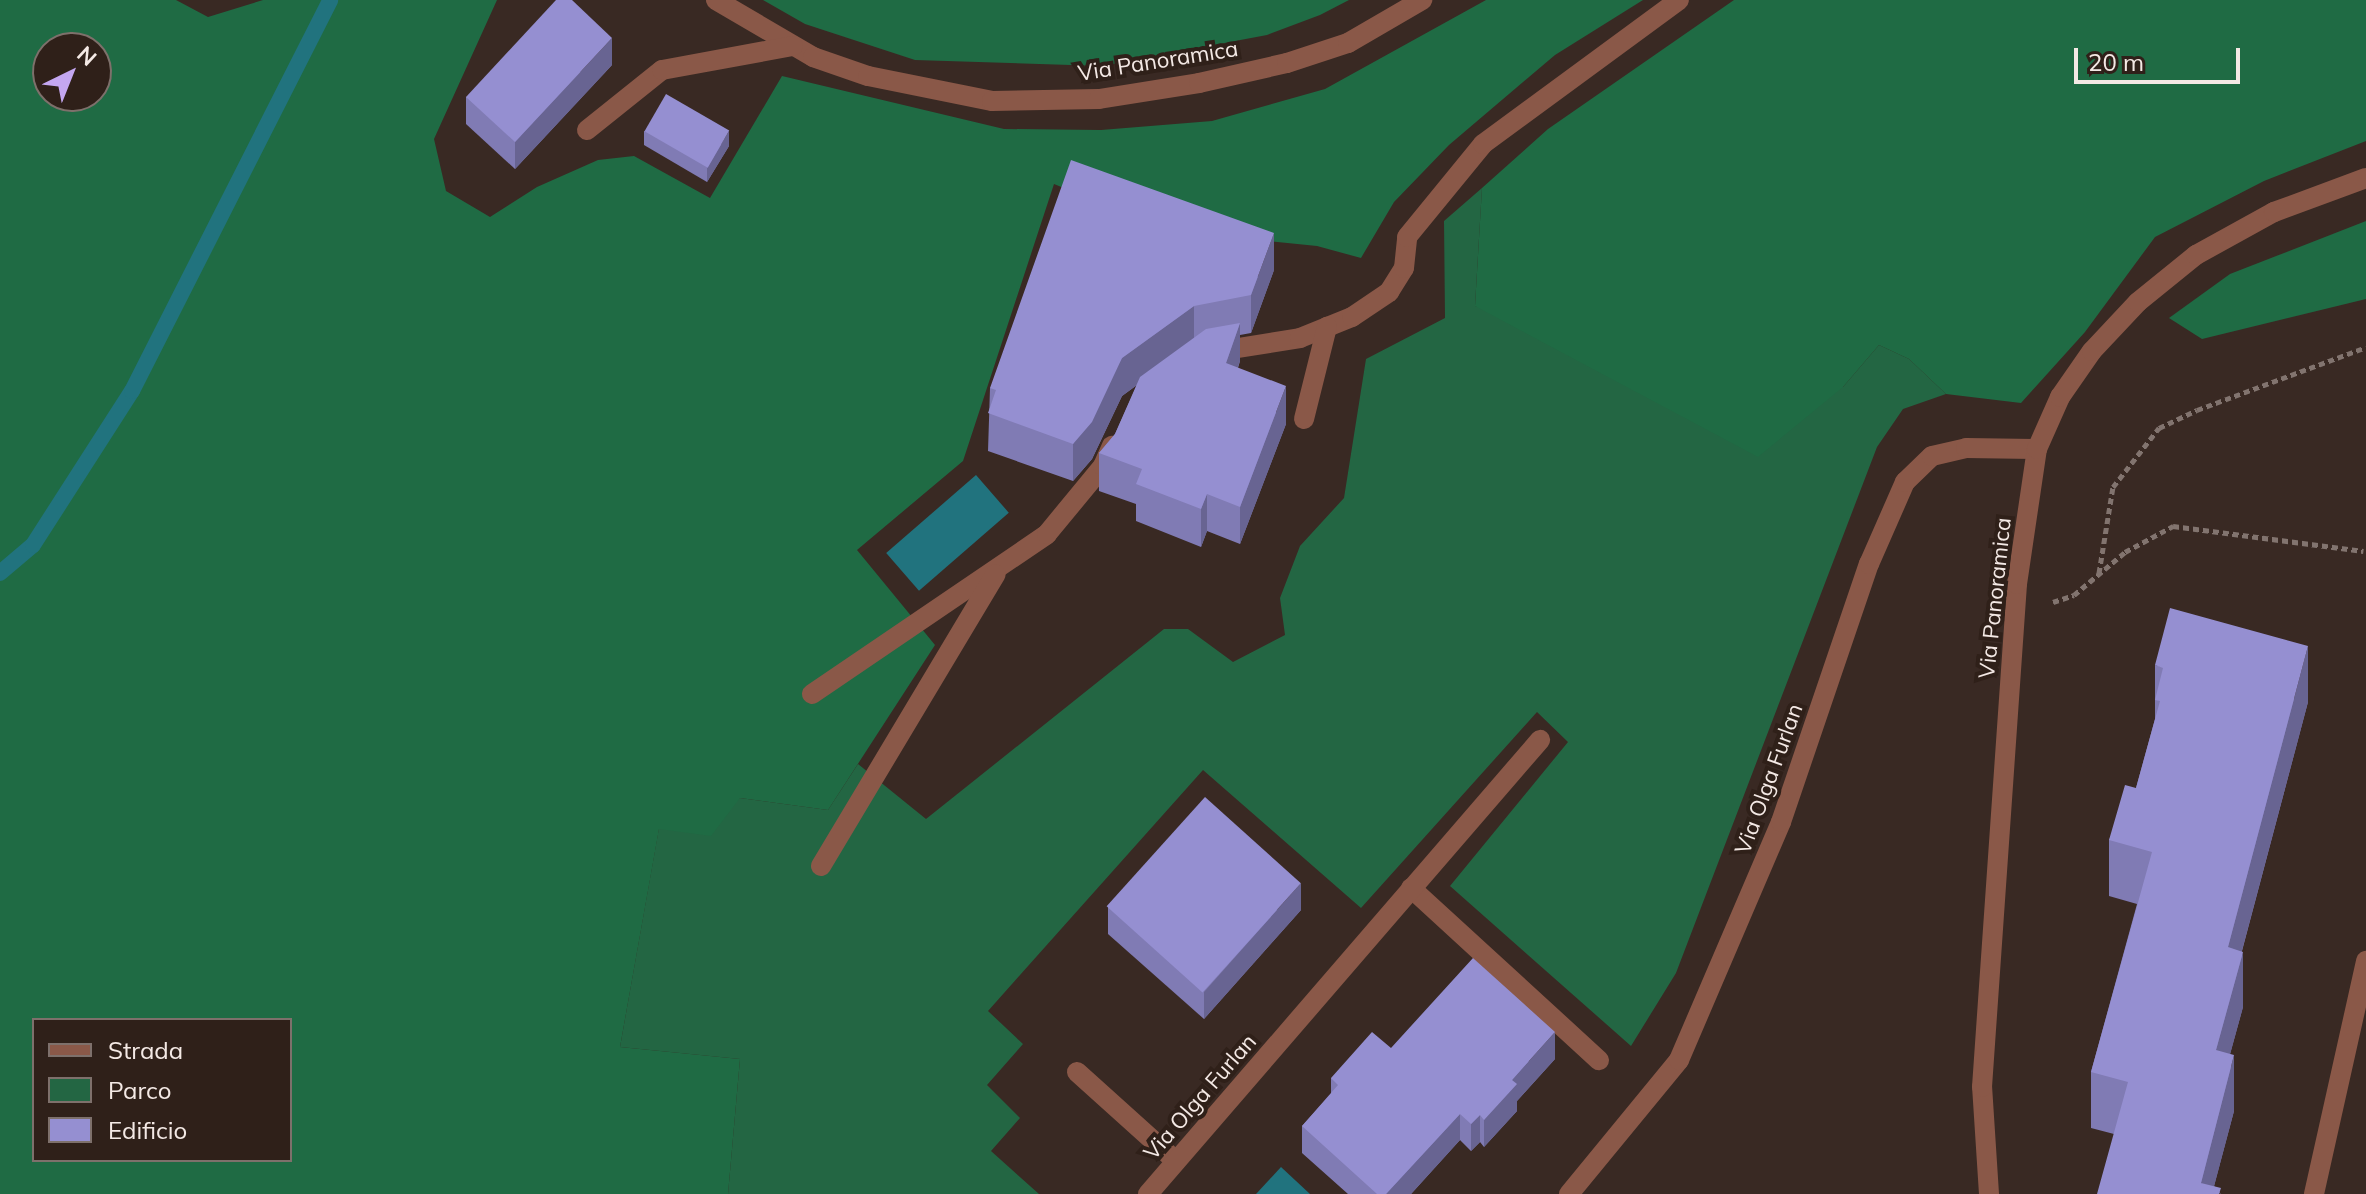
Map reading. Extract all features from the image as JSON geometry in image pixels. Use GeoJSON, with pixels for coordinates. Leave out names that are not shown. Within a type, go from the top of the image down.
{"type":"FeatureCollection","features":[{"type":"Feature","properties":{"kind":"street","name":"Via Panoramica"},"geometry":{"type":"LineString","coordinates":[[716,0],[813,57],[868,76],[992,101],[1099,99],[1199,83],[1287,63],[1348,43],[1422,0]]}},
{"type":"Feature","properties":{"kind":"street"},"geometry":{"type":"LineString","coordinates":[[1189,363],[1201,354],[1300,338],[1352,317],[1389,292],[1404,268],[1407,237],[1483,144],[1679,0]]}},
{"type":"Feature","properties":{"kind":"street"},"geometry":{"type":"LineString","coordinates":[[587,130],[662,70],[793,46]]}},
{"type":"Feature","properties":{"kind":"street","name":"Via Panoramica"},"geometry":{"type":"LineString","coordinates":[[1989,1194],[1982,1087],[2015,616],[2037,449],[2060,397],[2092,351],[2138,302],[2184,264],[2274,212],[2366,178]]}},
{"type":"Feature","properties":{"kind":"street"},"geometry":{"type":"LineString","coordinates":[[1304,419],[1327,327]]}},
{"type":"Feature","properties":{"kind":"street"},"geometry":{"type":"LineString","coordinates":[[812,694],[1047,534],[1103,466],[1119,430]]}},
{"type":"Feature","properties":{"kind":"street","name":"Via Olga Furlan"},"geometry":{"type":"LineString","coordinates":[[1569,1194],[1679,1060],[1781,822],[1869,564],[1905,482],[1932,456],[1966,448],[2037,449]]}},
{"type":"Feature","properties":{"kind":"street"},"geometry":{"type":"LineString","coordinates":[[821,866],[1000,567]]}},
{"type":"Feature","properties":{"kind":"street","name":"Via Olga Furlan"},"geometry":{"type":"LineString","coordinates":[[1148,1194],[1540,740]]}},
{"type":"Feature","properties":{"kind":"street"},"geometry":{"type":"LineString","coordinates":[[1411,888],[1599,1060]]}},
{"type":"Feature","properties":{"kind":"street"},"geometry":{"type":"LineString","coordinates":[[2314,1194],[2366,961]]}},
{"type":"Feature","properties":{"kind":"street"},"geometry":{"type":"LineString","coordinates":[[1077,1072],[1176,1161]]}},
{"type":"Feature","properties":{"kind":"path"},"geometry":{"type":"LineString","coordinates":[[2099,573],[2113,487],[2159,428],[2211,404],[2366,347]]}},
{"type":"Feature","properties":{"kind":"path"},"geometry":{"type":"LineString","coordinates":[[2015,616],[2074,595],[2125,552],[2173,526],[2363,551]]}},
{"type":"Feature","properties":{"kind":"green space"},"geometry":{"type":"Polygon","coordinates":[[[0,0],[176,0],[208,17],[263,0],[497,0],[434,139],[446,191],[490,217],[537,187],[598,160],[634,156],[710,198],[782,76],[1004,129],[1101,130],[1212,121],[1325,89],[1486,0],[1643,0],[1555,55],[1449,145],[1394,202],[1361,258],[1317,246],[1257,240],[1096,201],[1054,184],[963,461],[857,550],[935,645],[828,810],[740,798],[711,836],[659,829],[620,1047],[740,1059],[728,1194],[0,1194],[0,0]]]}},
{"type":"Feature","properties":{"kind":"green space"},"geometry":{"type":"Polygon","coordinates":[[[763,0],[1349,0],[1320,15],[1267,35],[1102,66],[915,60],[805,24],[763,0]]]}},
{"type":"Feature","properties":{"kind":"green space"},"geometry":{"type":"Polygon","coordinates":[[[1734,0],[2366,0],[2366,141],[2264,181],[2155,237],[2085,332],[2021,403],[1946,394],[1909,359],[1879,345],[1843,387],[1758,457],[1475,306],[1482,188],[1548,129],[1734,0]]]}},
{"type":"Feature","properties":{"kind":"green space"},"geometry":{"type":"Polygon","coordinates":[[[1482,188],[1475,306],[1843,387],[1879,345],[1909,359],[1946,394],[1903,409],[1877,447],[1676,973],[1631,1046],[1450,886],[1568,742],[1537,712],[1361,908],[1203,770],[988,1011],[1023,1044],[987,1085],[1020,1118],[991,1151],[1039,1194],[728,1194],[740,1059],[620,1047],[659,828],[740,798],[828,810],[858,764],[926,819],[1164,629],[1188,629],[1233,662],[1285,635],[1280,598],[1300,546],[1344,498],[1366,359],[1445,318],[1444,221],[1482,188]]]}},
{"type":"Feature","properties":{"kind":"green space"},"geometry":{"type":"Polygon","coordinates":[[[2366,221],[2366,299],[2202,339],[2169,318],[2230,274],[2366,221]]]}},
{"type":"Feature","properties":{"kind":"water"},"geometry":{"type":"Polygon","coordinates":[[[976,475],[1009,513],[919,591],[886,553],[976,475]]]}},
{"type":"Feature","properties":{"kind":"water"},"geometry":{"type":"Polygon","coordinates":[[[1281,1167],[1310,1194],[1256,1194],[1281,1167]]]}},
{"type":"Feature","properties":{"kind":"building"},"geometry":{"type":"Polygon","coordinates":[[[556,0],[572,0],[612,38],[515,142],[466,97],[556,0]]]}},
{"type":"Feature","properties":{"kind":"building"},"geometry":{"type":"Polygon","coordinates":[[[666,94],[729,130],[708,168],[644,131],[666,94]]]}},
{"type":"Feature","properties":{"kind":"building"},"geometry":{"type":"Polygon","coordinates":[[[1071,160],[1274,233],[1251,295],[1194,306],[1122,358],[1092,422],[1073,444],[988,413],[996,390],[990,388],[1071,160]]]}},
{"type":"Feature","properties":{"kind":"building"},"geometry":{"type":"Polygon","coordinates":[[[1240,323],[1226,363],[1286,386],[1240,507],[1207,494],[1201,509],[1136,484],[1142,469],[1099,453],[1115,434],[1140,377],[1206,329],[1240,323]]]}},
{"type":"Feature","properties":{"kind":"building"},"geometry":{"type":"Polygon","coordinates":[[[2170,608],[2308,646],[2228,947],[2243,952],[2216,1050],[2234,1055],[2201,1183],[2221,1188],[2219,1194],[2097,1194],[2128,1082],[2091,1072],[2152,852],[2109,840],[2125,785],[2136,788],[2160,701],[2155,700],[2163,668],[2155,665],[2170,608]]]}},
{"type":"Feature","properties":{"kind":"building"},"geometry":{"type":"Polygon","coordinates":[[[1205,797],[1301,883],[1203,993],[1107,906],[1205,797]]]}},
{"type":"Feature","properties":{"kind":"building"},"geometry":{"type":"Polygon","coordinates":[[[1473,958],[1555,1032],[1512,1080],[1517,1084],[1484,1120],[1480,1115],[1471,1124],[1460,1114],[1386,1194],[1377,1194],[1302,1126],[1338,1085],[1331,1078],[1372,1032],[1391,1048],[1473,958]]]}},
{"type":"Feature","properties":{"kind":"waterway"},"geometry":{"type":"LineString","coordinates":[[0,573],[33,545],[132,391],[330,0]]}}]}
